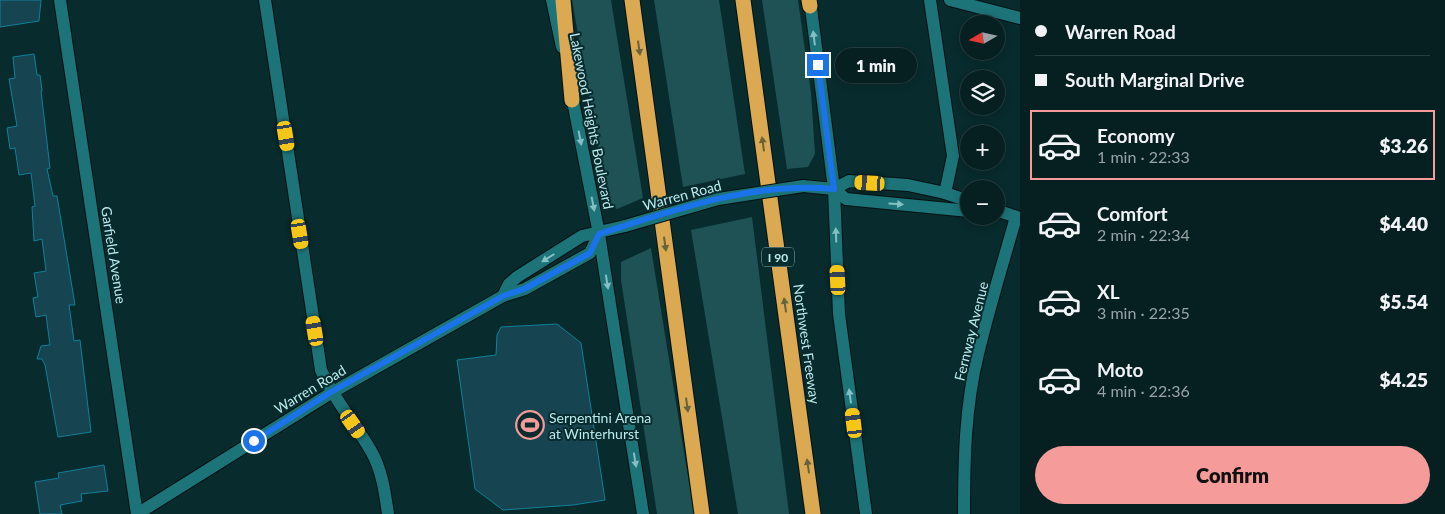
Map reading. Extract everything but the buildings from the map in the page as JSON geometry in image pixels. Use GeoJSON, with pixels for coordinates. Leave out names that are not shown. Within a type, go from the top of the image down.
{"type":"FeatureCollection","features":[{"type":"Feature","properties":{"kind":"highway"},"geometry":{"type":"LineString","coordinates":[[563,0],[572,100]]}},
{"type":"Feature","properties":{"kind":"highway"},"geometry":{"type":"LineString","coordinates":[[632,0],[702,514]]}},
{"type":"Feature","properties":{"kind":"highway","name":"Northwest Freeway"},"geometry":{"type":"LineString","coordinates":[[743,0],[813,514]]}},
{"type":"Feature","properties":{"kind":"main road","name":"Garfield Avenue"},"geometry":{"type":"LineString","coordinates":[[60,0],[137,514]]}},
{"type":"Feature","properties":{"kind":"main road"},"geometry":{"type":"LineString","coordinates":[[265,0],[321,370],[331,392],[372,453],[384,485],[388,514]]}},
{"type":"Feature","properties":{"kind":"main road","name":"Lakewood Heights Boulevard"},"geometry":{"type":"LineString","coordinates":[[552,0],[599,234],[643,514]]}},
{"type":"Feature","properties":{"kind":"main road"},"geometry":{"type":"LineString","coordinates":[[930,0],[953,156],[945,193]]}},
{"type":"Feature","properties":{"kind":"main road"},"geometry":{"type":"LineString","coordinates":[[950,0],[1020,18]]}},
{"type":"Feature","properties":{"kind":"main road"},"geometry":{"type":"LineString","coordinates":[[810,2],[834,189],[839,314],[866,514]]}},
{"type":"Feature","properties":{"kind":"main road","name":"Warren Road"},"geometry":{"type":"LineString","coordinates":[[503,296],[509,284],[517,277],[582,236],[599,234],[718,199],[803,186],[834,189],[849,181],[908,185],[960,198]]}},
{"type":"Feature","properties":{"kind":"main road","name":"Warren Road"},"geometry":{"type":"LineString","coordinates":[[834,189],[846,199],[960,210]]}},
{"type":"Feature","properties":{"kind":"main road"},"geometry":{"type":"LineString","coordinates":[[1005,213],[1018,218]]}},
{"type":"Feature","properties":{"kind":"main road"},"geometry":{"type":"LineString","coordinates":[[1005,217],[1018,218]]}},
{"type":"Feature","properties":{"kind":"main road","name":"Fernway Avenue"},"geometry":{"type":"LineString","coordinates":[[964,514],[964,462],[970,396],[977,355],[1018,218]]}},
{"type":"Feature","properties":{"kind":"main road","name":"Warren Road"},"geometry":{"type":"LineString","coordinates":[[137,514],[331,392],[503,296],[524,289],[590,253],[599,234]]}},
{"type":"Feature","properties":{"kind":"shaded area"},"geometry":{"type":"Polygon","coordinates":[[[572,0],[611,0],[643,198],[617,209],[608,204],[572,0]]]}},
{"type":"Feature","properties":{"kind":"shaded area"},"geometry":{"type":"Polygon","coordinates":[[[654,0],[719,0],[745,174],[683,187],[654,0]]]}},
{"type":"Feature","properties":{"kind":"shaded area"},"geometry":{"type":"Polygon","coordinates":[[[762,0],[798,0],[811,93],[815,154],[808,167],[787,169],[762,0]]]}},
{"type":"Feature","properties":{"kind":"shaded area"},"geometry":{"type":"Polygon","coordinates":[[[752,217],[789,514],[738,514],[691,230],[752,217]]]}},
{"type":"Feature","properties":{"kind":"shaded area"},"geometry":{"type":"Polygon","coordinates":[[[651,248],[694,514],[657,514],[621,280],[621,262],[651,248]]]}},
{"type":"Feature","properties":{"kind":"place","name":"Serpentini Arena at Winterhurst"},"geometry":{"type":"Point","coordinates":[530,425]}},
{"type":"Feature","properties":{"kind":"route"},"geometry":{"type":"LineString","coordinates":[[254,441],[331,392],[503,296],[524,289],[590,253],[599,234],[718,199],[766,190],[803,186],[834,189],[818,65]]}}]}
